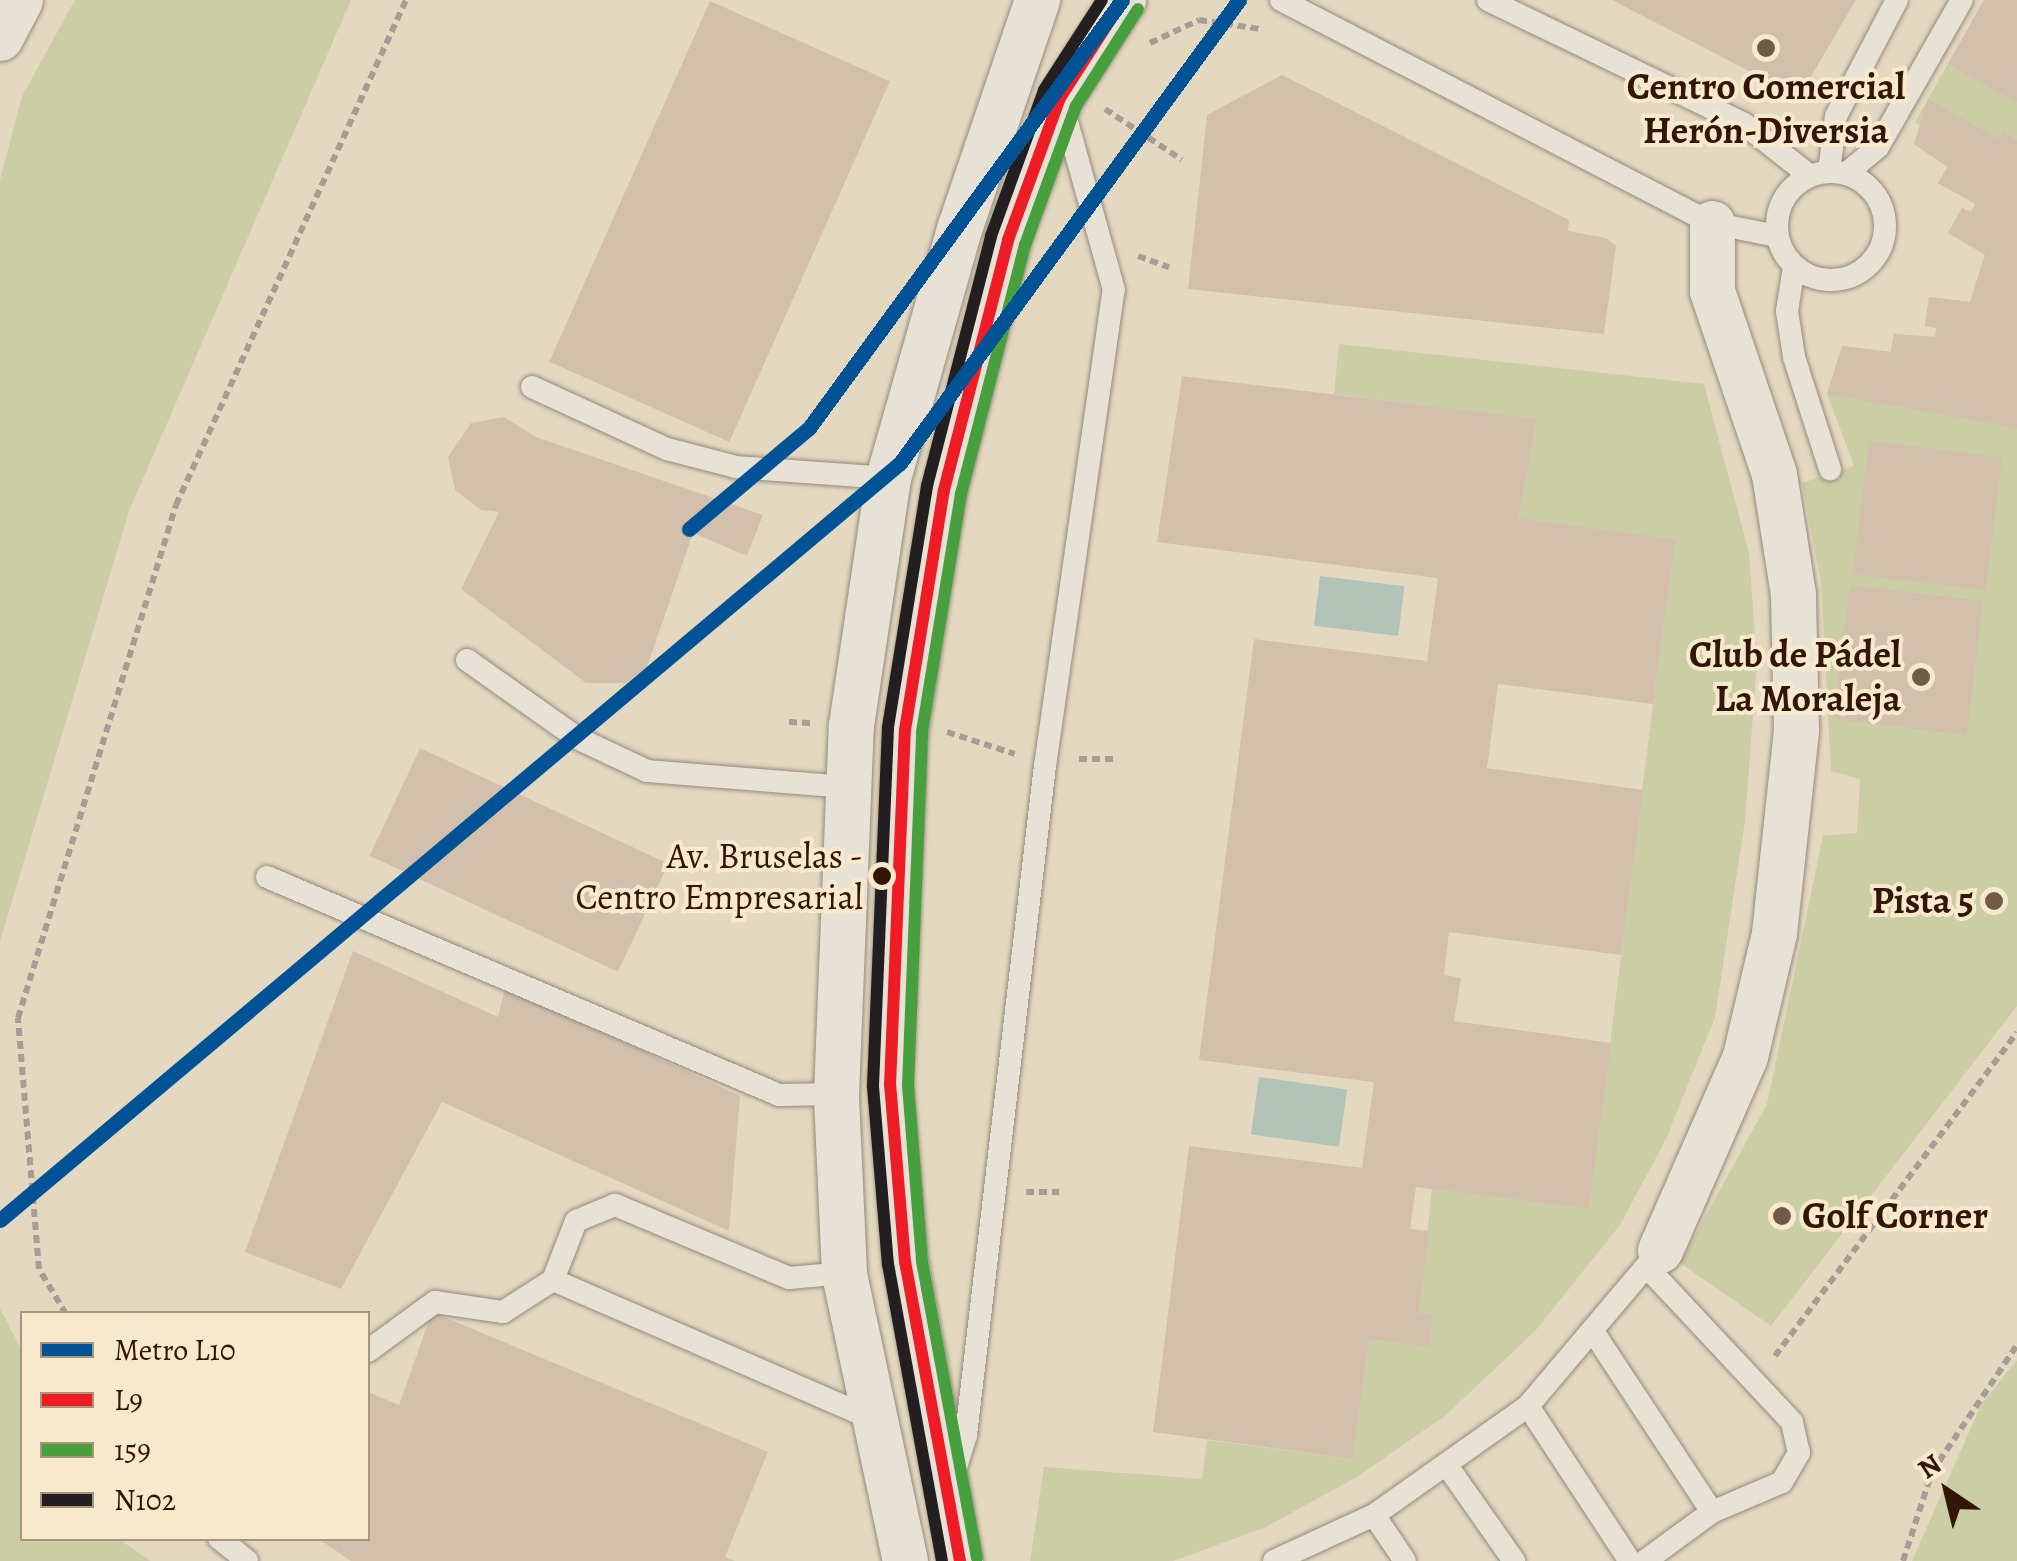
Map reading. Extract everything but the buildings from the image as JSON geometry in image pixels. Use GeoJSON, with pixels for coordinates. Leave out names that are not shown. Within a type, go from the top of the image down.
{"type":"FeatureCollection","features":[{"type":"Feature","properties":{"kind":"street"},"geometry":{"type":"LineString","coordinates":[[0,38],[20,0]]}},
{"type":"Feature","properties":{"kind":"street"},"geometry":{"type":"LineString","coordinates":[[905,1561],[844,1273],[836,1094],[848,787],[888,478],[960,226],[1037,0]]}},
{"type":"Feature","properties":{"kind":"street"},"geometry":{"type":"LineString","coordinates":[[960,1561],[945,1506],[905,1262],[890,1085],[896,831],[944,490],[1008,240],[1060,98],[1123,0]]}},
{"type":"Feature","properties":{"kind":"street"},"geometry":{"type":"LineString","coordinates":[[1654,1259],[1744,1056],[1774,933],[1796,730],[1793,594],[1774,474],[1712,291],[1712,223]]}},
{"type":"Feature","properties":{"kind":"lane"},"geometry":{"type":"LineString","coordinates":[[1283,0],[1712,223],[1777,236]]}},
{"type":"Feature","properties":{"kind":"lane"},"geometry":{"type":"LineString","coordinates":[[1488,0],[1744,124],[1829,174],[1876,194],[1884,210],[1874,261],[1844,280],[1809,277],[1794,267],[1777,236],[1783,200],[1829,174],[1878,147],[1962,0]]}},
{"type":"Feature","properties":{"kind":"lane"},"geometry":{"type":"LineString","coordinates":[[1829,174],[1836,116],[1897,0]]}},
{"type":"Feature","properties":{"kind":"lane"},"geometry":{"type":"LineString","coordinates":[[945,1506],[966,1435],[1044,766],[1114,290],[1060,98]]}},
{"type":"Feature","properties":{"kind":"lane"},"geometry":{"type":"LineString","coordinates":[[1794,267],[1786,311],[1794,357],[1830,469]]}},
{"type":"Feature","properties":{"kind":"lane"},"geometry":{"type":"LineString","coordinates":[[532,387],[702,458],[829,479],[888,478]]}},
{"type":"Feature","properties":{"kind":"lane"},"geometry":{"type":"LineString","coordinates":[[468,660],[578,738],[648,770],[848,787]]}},
{"type":"Feature","properties":{"kind":"lane"},"geometry":{"type":"LineString","coordinates":[[267,877],[779,1095],[836,1094]]}},
{"type":"Feature","properties":{"kind":"lane"},"geometry":{"type":"LineString","coordinates":[[370,1350],[436,1302],[503,1312],[553,1280],[576,1221],[615,1206],[789,1278],[844,1273]]}},
{"type":"Feature","properties":{"kind":"lane"},"geometry":{"type":"LineString","coordinates":[[1274,1561],[1374,1515],[1528,1406],[1594,1334],[1654,1259],[1753,1381],[1792,1422],[1799,1454],[1782,1482],[1712,1512],[1645,1561]]}},
{"type":"Feature","properties":{"kind":"lane"},"geometry":{"type":"LineString","coordinates":[[553,1280],[873,1419]]}},
{"type":"Feature","properties":{"kind":"lane"},"geometry":{"type":"LineString","coordinates":[[1594,1334],[1712,1512]]}},
{"type":"Feature","properties":{"kind":"lane"},"geometry":{"type":"LineString","coordinates":[[1528,1406],[1630,1561]]}},
{"type":"Feature","properties":{"kind":"lane"},"geometry":{"type":"LineString","coordinates":[[1448,1466],[1514,1561]]}},
{"type":"Feature","properties":{"kind":"lane"},"geometry":{"type":"LineString","coordinates":[[1374,1515],[1405,1561]]}},
{"type":"Feature","properties":{"kind":"lane"},"geometry":{"type":"LineString","coordinates":[[223,1541],[247,1561]]}},
{"type":"Feature","properties":{"kind":"path"},"geometry":{"type":"LineString","coordinates":[[64,1311],[38,1269],[18,1018],[176,505],[406,0]]}},
{"type":"Feature","properties":{"kind":"path"},"geometry":{"type":"LineString","coordinates":[[1143,47],[1199,20],[1266,31],[1283,0]]}},
{"type":"Feature","properties":{"kind":"path"},"geometry":{"type":"LineString","coordinates":[[1103,125],[1110,97]]}},
{"type":"Feature","properties":{"kind":"path"},"geometry":{"type":"LineString","coordinates":[[1105,109],[1182,160]]}},
{"type":"Feature","properties":{"kind":"path"},"geometry":{"type":"LineString","coordinates":[[1127,245],[1170,267]]}},
{"type":"Feature","properties":{"kind":"path"},"geometry":{"type":"LineString","coordinates":[[1753,1381],[1811,1317],[2017,1033]]}},
{"type":"Feature","properties":{"kind":"path"},"geometry":{"type":"LineString","coordinates":[[1903,1561],[1932,1472],[2017,1344]]}},
{"type":"Feature","properties":{"kind":"green space"},"geometry":{"type":"Polygon","coordinates":[[[75,0],[351,0],[129,511],[0,941],[0,180],[22,96],[75,0]]]}},
{"type":"Feature","properties":{"kind":"green space","name":"Club de Pádel La Moraleja"},"geometry":{"type":"Polygon","coordinates":[[[1984,0],[2017,0],[2017,1006],[1771,1326],[1680,1263],[1767,1104],[1823,836],[1857,833],[1860,779],[1831,771],[1821,582],[1802,483],[1854,466],[1827,394],[1842,346],[1891,352],[1894,334],[1935,337],[1936,328],[1925,326],[1929,297],[1970,302],[1985,255],[1948,233],[1962,208],[1971,212],[1975,204],[1938,183],[1947,167],[1914,144],[1923,128],[1915,122],[1984,0]]]}},
{"type":"Feature","properties":{"kind":"green space"},"geometry":{"type":"Polygon","coordinates":[[[1339,344],[1704,384],[1749,553],[1757,663],[1745,821],[1715,1017],[1666,1139],[1620,1225],[1536,1330],[1446,1415],[1357,1477],[1264,1528],[1173,1561],[1030,1561],[1044,1467],[1202,1479],[1207,1440],[1353,1459],[1369,1339],[1430,1346],[1433,1315],[1419,1313],[1432,1189],[1589,1209],[1674,539],[1519,518],[1537,420],[1334,394],[1339,344]]]}},
{"type":"Feature","properties":{"kind":"green space"},"geometry":{"type":"Polygon","coordinates":[[[0,1308],[20,1347],[20,1541],[122,1541],[150,1561],[0,1561],[0,1308]]]}},
{"type":"Feature","properties":{"kind":"green space"},"geometry":{"type":"Polygon","coordinates":[[[2017,1360],[2017,1561],[1912,1561],[1981,1405],[2017,1360]]]}},
{"type":"Feature","properties":{"kind":"shaded area"},"geometry":{"type":"Polygon","coordinates":[[[1320,576],[1404,586],[1398,636],[1314,626],[1320,576]]]}},
{"type":"Feature","properties":{"kind":"shaded area"},"geometry":{"type":"Polygon","coordinates":[[[1259,1077],[1347,1089],[1339,1147],[1251,1134],[1259,1077]]]}},
{"type":"Feature","properties":{"kind":"metro line","name":"L10"},"geometry":{"type":"LineString","coordinates":[[689,529],[809,428],[1122,0]]}},
{"type":"Feature","properties":{"kind":"metro line","name":"L10"},"geometry":{"type":"LineString","coordinates":[[0,1220],[900,463],[1239,0]]}},
{"type":"Feature","properties":{"kind":"transit line","name":"N102"},"geometry":{"type":"LineString","coordinates":[[942,1561],[888,1265],[873,1086],[888,727],[927,486],[991,236],[1044,90],[1102,0]]}},
{"type":"Feature","properties":{"kind":"transit line","name":"L9"},"geometry":{"type":"LineString","coordinates":[[960,1561],[905,1262],[890,1085],[905,730],[944,490],[1008,240],[1060,98],[1123,0]]}},
{"type":"Feature","properties":{"kind":"transit line","name":"159"},"geometry":{"type":"LineString","coordinates":[[977,1558],[922,1260],[908,1085],[922,732],[961,494],[1025,245],[1076,106],[1138,9]]}},
{"type":"Feature","properties":{"kind":"place","name":"Centro Comercial Herón-Diversia"},"geometry":{"type":"Point","coordinates":[1766,48]}},
{"type":"Feature","properties":{"kind":"place","name":"Club de Pádel La Moraleja"},"geometry":{"type":"Point","coordinates":[1921,677]}},
{"type":"Feature","properties":{"kind":"place","name":"Av. Bruselas - Centro Empresarial"},"geometry":{"type":"Point","coordinates":[882,876]}},
{"type":"Feature","properties":{"kind":"place","name":"Pista 5"},"geometry":{"type":"Point","coordinates":[1994,901]}},
{"type":"Feature","properties":{"kind":"place","name":"Golf Corner"},"geometry":{"type":"Point","coordinates":[1782,1216]}}]}
